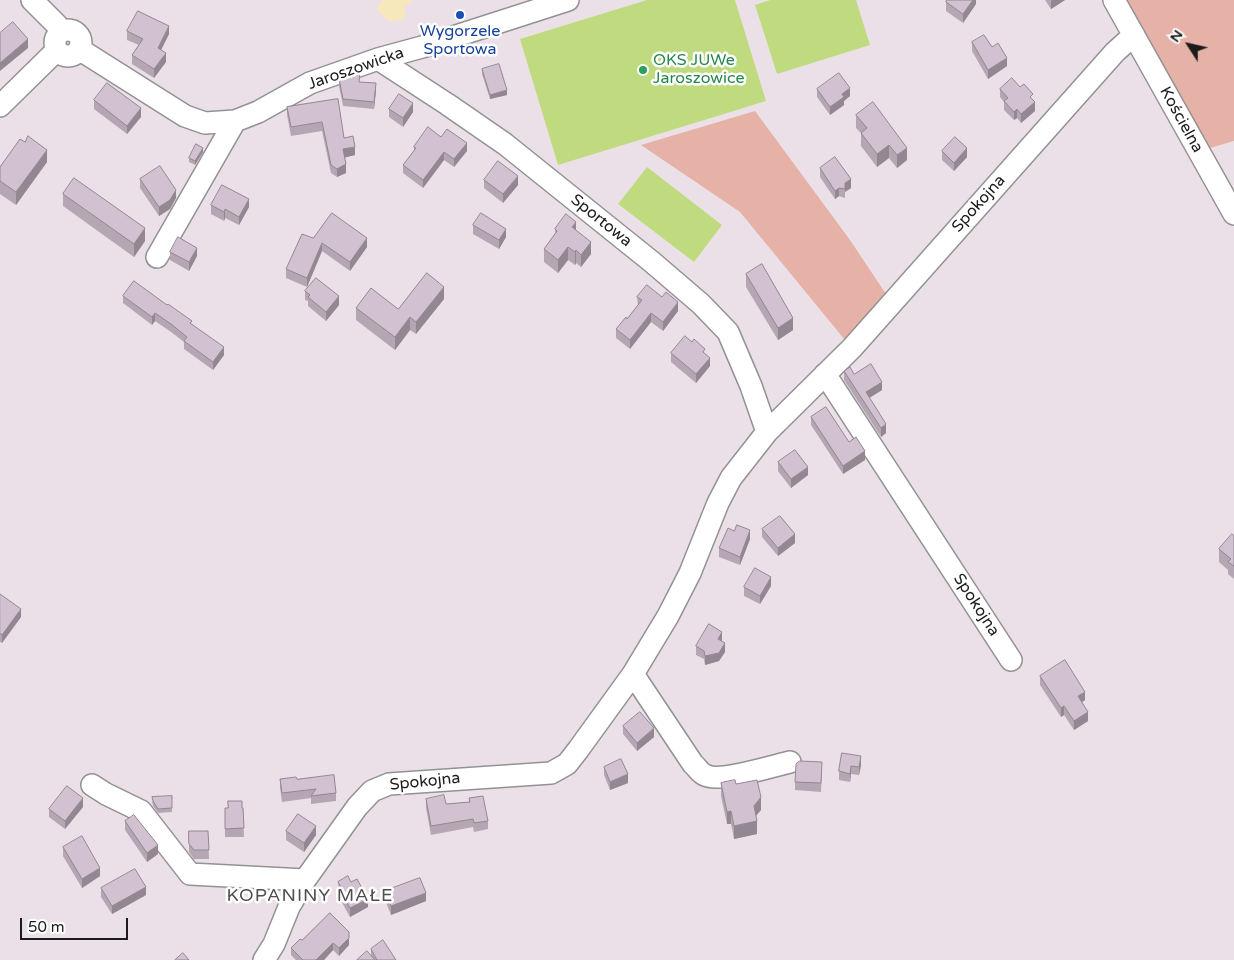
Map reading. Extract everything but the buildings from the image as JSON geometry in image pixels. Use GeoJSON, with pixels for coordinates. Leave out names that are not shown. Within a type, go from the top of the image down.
{"type":"FeatureCollection","features":[{"type":"Feature","properties":{"kind":"street"},"geometry":{"type":"LineString","coordinates":[[0,106],[59,41],[57,25],[32,0]]}},
{"type":"Feature","properties":{"kind":"street","name":"Jaroszowicka"},"geometry":{"type":"LineString","coordinates":[[59,41],[61,54],[73,55],[79,49],[185,116],[205,122],[235,121],[258,112],[310,83],[378,59],[568,0]]}},
{"type":"Feature","properties":{"kind":"street","name":"Kościelna"},"geometry":{"type":"LineString","coordinates":[[1114,0],[1234,214]]}},
{"type":"Feature","properties":{"kind":"street","name":"Spokojna"},"geometry":{"type":"LineString","coordinates":[[264,960],[274,944],[289,907],[305,880],[357,807],[372,791],[389,784],[551,773],[567,764],[633,674],[668,616],[690,573],[718,503],[731,478],[767,432],[852,348],[1115,52],[1134,35]]}},
{"type":"Feature","properties":{"kind":"street","name":"Sportowa"},"geometry":{"type":"LineString","coordinates":[[378,59],[505,144],[652,262],[701,304],[728,332],[751,386],[767,432]]}},
{"type":"Feature","properties":{"kind":"street"},"geometry":{"type":"LineString","coordinates":[[157,257],[235,121]]}},
{"type":"Feature","properties":{"kind":"street","name":"Spokojna"},"geometry":{"type":"LineString","coordinates":[[825,374],[1011,660]]}},
{"type":"Feature","properties":{"kind":"street"},"geometry":{"type":"LineString","coordinates":[[633,674],[693,764],[705,775],[715,778],[743,774],[790,762]]}},
{"type":"Feature","properties":{"kind":"street"},"geometry":{"type":"LineString","coordinates":[[92,785],[141,812],[190,874],[305,880]]}},
{"type":"Feature","properties":{"kind":"shaded area"},"geometry":{"type":"Polygon","coordinates":[[[383,0],[412,0],[404,8],[406,18],[390,22],[376,8],[383,0]]]}},
{"type":"Feature","properties":{"kind":"shaded area"},"geometry":{"type":"Polygon","coordinates":[[[1120,0],[1234,0],[1234,141],[1210,148],[1120,0]]]}},
{"type":"Feature","properties":{"kind":"shaded area"},"geometry":{"type":"Polygon","coordinates":[[[755,111],[850,240],[888,297],[845,340],[740,212],[641,145],[755,111]]]}},
{"type":"Feature","properties":{"kind":"green space","name":"OKS JUWe Jaroszowice"},"geometry":{"type":"Polygon","coordinates":[[[647,0],[735,0],[766,101],[558,165],[520,39],[647,0]]]}},
{"type":"Feature","properties":{"kind":"green space"},"geometry":{"type":"Polygon","coordinates":[[[770,0],[856,0],[870,45],[777,74],[755,5],[770,0]]]}},
{"type":"Feature","properties":{"kind":"green space"},"geometry":{"type":"Polygon","coordinates":[[[647,167],[722,225],[694,262],[618,204],[647,167]]]}},
{"type":"Feature","properties":{"kind":"place","name":"Wygorzele Sportowa"},"geometry":{"type":"Point","coordinates":[460,15]}},
{"type":"Feature","properties":{"kind":"place","name":"OKS JUWe Jaroszowice"},"geometry":{"type":"Point","coordinates":[643,70]}},
{"type":"Feature","properties":{"kind":"district","name":"KOPANINY MAŁE"},"geometry":{"type":"Point","coordinates":[310,896]}}]}
